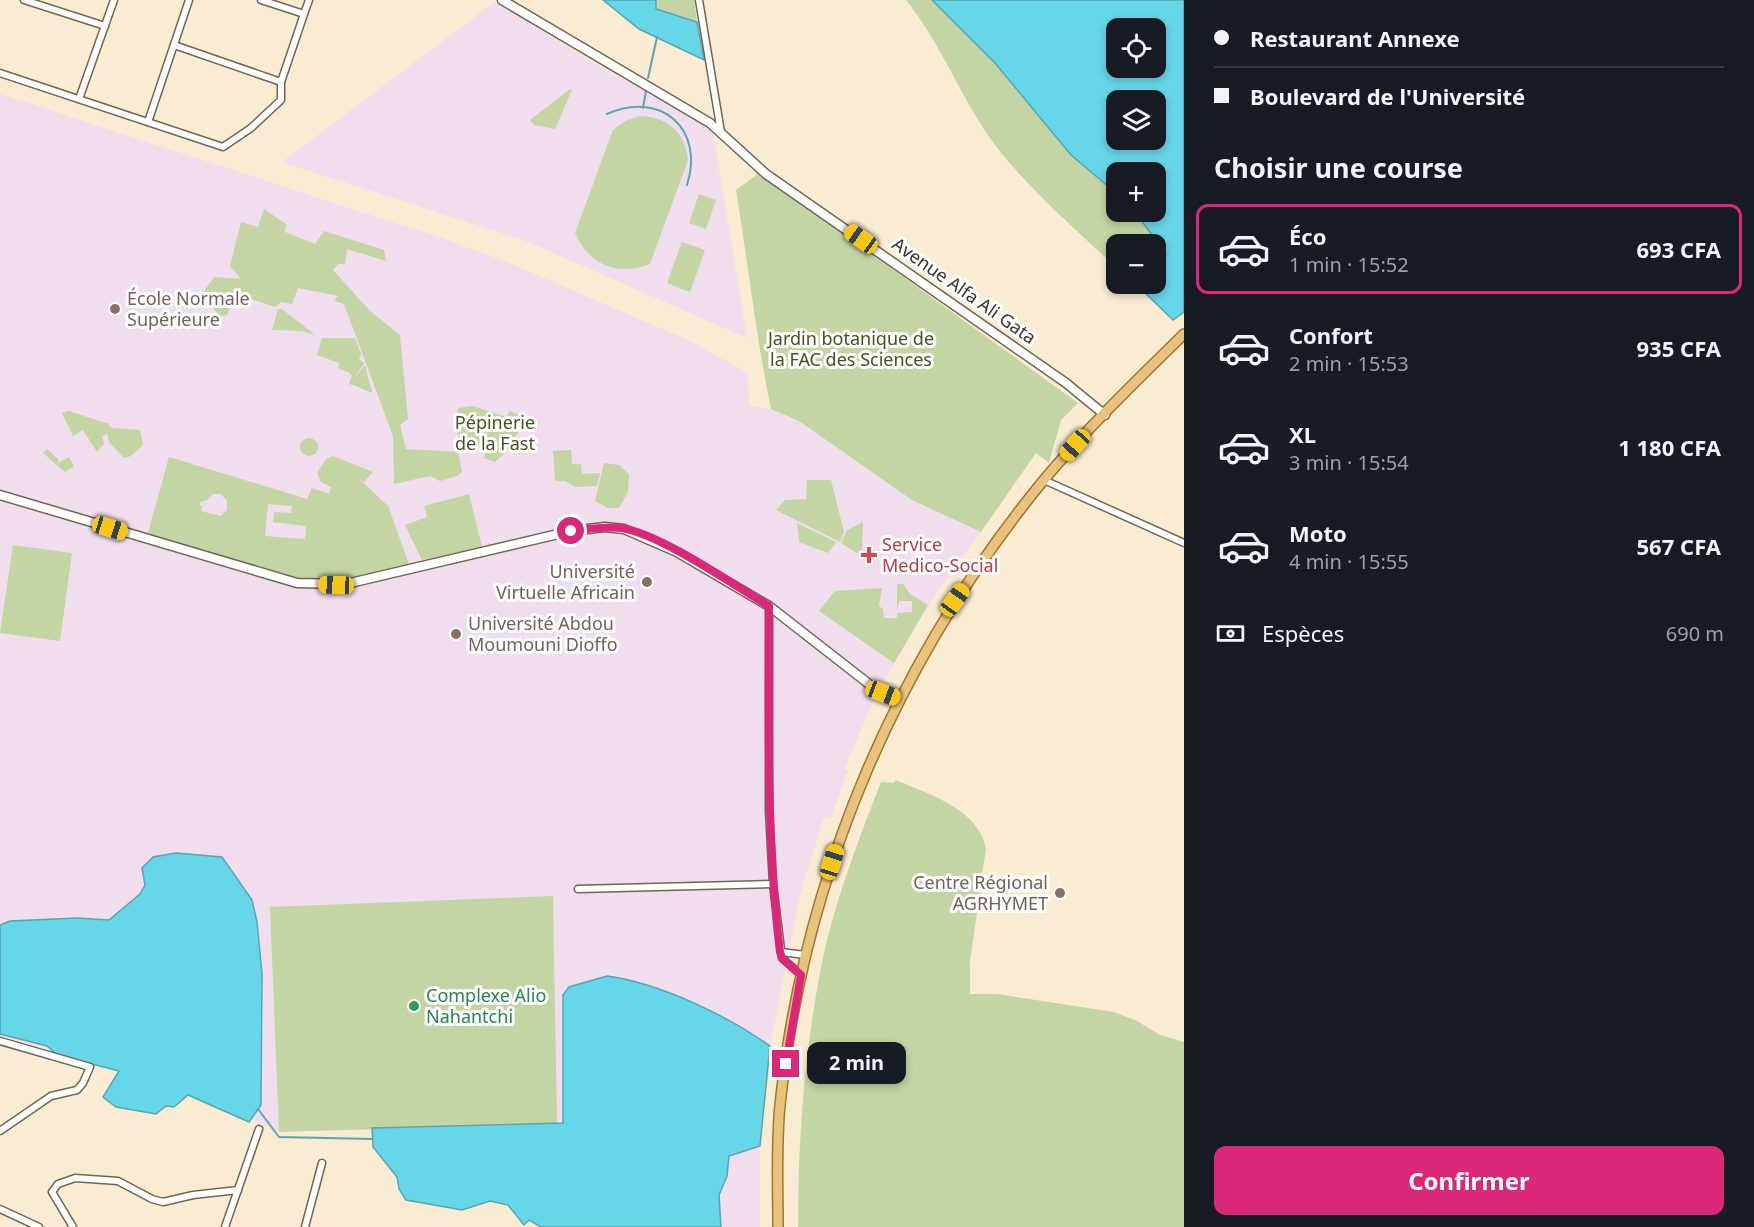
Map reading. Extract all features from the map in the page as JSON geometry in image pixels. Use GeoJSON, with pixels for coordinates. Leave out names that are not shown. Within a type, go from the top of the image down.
{"type":"FeatureCollection","features":[{"type":"Feature","properties":{"kind":"main road"},"geometry":{"type":"LineString","coordinates":[[778,1227],[780,1106],[801,975],[837,844],[868,767],[899,700],[955,600],[1044,480],[1184,334]]}},
{"type":"Feature","properties":{"kind":"street"},"geometry":{"type":"LineString","coordinates":[[24,0],[105,26]]}},
{"type":"Feature","properties":{"kind":"street"},"geometry":{"type":"LineString","coordinates":[[79,99],[114,0]]}},
{"type":"Feature","properties":{"kind":"street"},"geometry":{"type":"LineString","coordinates":[[148,122],[189,0]]}},
{"type":"Feature","properties":{"kind":"street"},"geometry":{"type":"LineString","coordinates":[[261,0],[304,14]]}},
{"type":"Feature","properties":{"kind":"street"},"geometry":{"type":"LineString","coordinates":[[0,73],[223,147],[278,105],[281,100],[281,82],[309,0]]}},
{"type":"Feature","properties":{"kind":"street","name":"Avenue Alfa Ali Gata"},"geometry":{"type":"LineString","coordinates":[[502,0],[710,123],[766,174],[1066,383],[1105,415]]}},
{"type":"Feature","properties":{"kind":"street"},"geometry":{"type":"LineString","coordinates":[[699,0],[721,132]]}},
{"type":"Feature","properties":{"kind":"street"},"geometry":{"type":"LineString","coordinates":[[174,45],[281,82]]}},
{"type":"Feature","properties":{"kind":"street"},"geometry":{"type":"LineString","coordinates":[[1044,480],[1184,543]]}},
{"type":"Feature","properties":{"kind":"street"},"geometry":{"type":"LineString","coordinates":[[0,495],[297,583],[346,584],[571,531],[605,527],[624,529],[677,552],[769,606],[878,691],[899,700]]}},
{"type":"Feature","properties":{"kind":"street"},"geometry":{"type":"LineString","coordinates":[[769,606],[769,811],[773,884],[780,952],[782,958],[801,975]]}},
{"type":"Feature","properties":{"kind":"street"},"geometry":{"type":"LineString","coordinates":[[578,890],[773,884]]}},
{"type":"Feature","properties":{"kind":"street"},"geometry":{"type":"LineString","coordinates":[[780,952],[805,955]]}},
{"type":"Feature","properties":{"kind":"street"},"geometry":{"type":"LineString","coordinates":[[0,1041],[90,1067],[77,1090],[51,1096],[0,1131]]}},
{"type":"Feature","properties":{"kind":"street"},"geometry":{"type":"LineString","coordinates":[[225,1227],[259,1129]]}},
{"type":"Feature","properties":{"kind":"street"},"geometry":{"type":"LineString","coordinates":[[305,1227],[322,1163]]}},
{"type":"Feature","properties":{"kind":"street"},"geometry":{"type":"LineString","coordinates":[[73,1227],[52,1190],[69,1178],[118,1181],[152,1199],[163,1202],[193,1195],[238,1190]]}},
{"type":"Feature","properties":{"kind":"street"},"geometry":{"type":"LineString","coordinates":[[0,1209],[39,1227]]}},
{"type":"Feature","properties":{"kind":"shaded area"},"geometry":{"type":"Polygon","coordinates":[[[496,1],[590,61],[712,127],[747,338],[526,241],[282,162],[496,1]]]}},
{"type":"Feature","properties":{"kind":"shaded area","name":"Université Abdou Moumouni Dioffo"},"geometry":{"type":"Polygon","coordinates":[[[0,94],[441,238],[502,260],[688,340],[748,373],[749,406],[771,409],[799,421],[936,510],[981,532],[936,593],[878,691],[844,769],[848,771],[830,819],[824,817],[800,894],[768,1058],[760,1146],[760,1227],[648,1227],[429,1127],[279,1132],[169,1081],[0,1036],[0,94]]]}},
{"type":"Feature","properties":{"kind":"green space"},"geometry":{"type":"Polygon","coordinates":[[[657,0],[694,0],[697,22],[657,9],[657,0]]]}},
{"type":"Feature","properties":{"kind":"green space"},"geometry":{"type":"Polygon","coordinates":[[[906,0],[932,0],[995,63],[1071,155],[1106,185],[1106,222],[1142,222],[1151,234],[1106,234],[1106,258],[1057,212],[1002,154],[976,117],[919,18],[906,0]]]}},
{"type":"Feature","properties":{"kind":"green space"},"geometry":{"type":"Polygon","coordinates":[[[570,89],[572,90],[555,129],[534,125],[530,120],[570,89]]]}},
{"type":"Feature","properties":{"kind":"green space"},"geometry":{"type":"Polygon","coordinates":[[[639,116],[658,119],[673,127],[683,141],[688,160],[650,264],[626,269],[616,268],[606,265],[588,253],[575,233],[613,130],[625,121],[639,116]]]}},
{"type":"Feature","properties":{"kind":"green space","name":"Jardin botanique de la FAC des Sciences"},"geometry":{"type":"Polygon","coordinates":[[[759,173],[1078,403],[1061,420],[1049,463],[1036,453],[981,532],[912,500],[799,421],[771,409],[756,327],[736,190],[759,173]]]}},
{"type":"Feature","properties":{"kind":"green space"},"geometry":{"type":"Polygon","coordinates":[[[699,194],[716,200],[706,229],[689,223],[699,194]]]}},
{"type":"Feature","properties":{"kind":"green space"},"geometry":{"type":"Polygon","coordinates":[[[264,209],[286,224],[285,232],[315,244],[324,231],[384,250],[386,261],[347,249],[345,264],[338,264],[333,270],[370,311],[400,335],[408,419],[400,425],[406,449],[458,452],[462,472],[457,476],[440,481],[430,476],[394,484],[393,436],[344,304],[334,301],[338,296],[298,288],[292,304],[281,302],[275,307],[236,294],[227,315],[218,316],[204,291],[214,277],[241,279],[230,266],[241,222],[258,227],[264,209]]]}},
{"type":"Feature","properties":{"kind":"green space"},"geometry":{"type":"Polygon","coordinates":[[[682,242],[705,250],[690,292],[667,283],[682,242]]]}},
{"type":"Feature","properties":{"kind":"green space"},"geometry":{"type":"Polygon","coordinates":[[[278,309],[282,309],[315,335],[303,331],[272,330],[278,309]]]}},
{"type":"Feature","properties":{"kind":"green space"},"geometry":{"type":"Polygon","coordinates":[[[322,338],[355,338],[361,354],[359,359],[364,363],[354,379],[365,365],[372,393],[351,384],[348,386],[352,376],[350,373],[338,368],[339,363],[317,355],[322,338]]]}},
{"type":"Feature","properties":{"kind":"green space","name":"Pépinerie de la Fast"},"geometry":{"type":"Polygon","coordinates":[[[473,406],[506,417],[510,411],[521,416],[524,422],[508,450],[495,462],[484,458],[486,451],[477,445],[472,450],[463,447],[455,424],[458,408],[473,406]]]}},
{"type":"Feature","properties":{"kind":"green space"},"geometry":{"type":"Polygon","coordinates":[[[69,411],[109,424],[111,428],[140,430],[143,445],[131,456],[124,458],[109,442],[107,434],[102,436],[104,444],[97,452],[83,430],[73,436],[62,413],[69,411]]]}},
{"type":"Feature","properties":{"kind":"green space"},"geometry":{"type":"Polygon","coordinates":[[[305,438],[313,438],[318,443],[316,454],[305,456],[300,451],[300,443],[305,438]]]}},
{"type":"Feature","properties":{"kind":"green space"},"geometry":{"type":"Polygon","coordinates":[[[47,449],[59,460],[57,464],[69,457],[74,466],[65,472],[43,453],[47,449]]]}},
{"type":"Feature","properties":{"kind":"green space"},"geometry":{"type":"Polygon","coordinates":[[[571,450],[572,464],[581,464],[582,474],[600,473],[597,486],[576,487],[565,481],[555,481],[553,451],[571,450]]]}},
{"type":"Feature","properties":{"kind":"green space"},"geometry":{"type":"Polygon","coordinates":[[[333,456],[373,472],[364,482],[359,479],[388,506],[409,564],[344,579],[303,579],[148,533],[169,457],[307,499],[312,488],[329,494],[331,487],[321,482],[317,473],[326,459],[333,456]],[[213,494],[207,500],[200,502],[201,511],[221,516],[227,510],[227,500],[220,494],[213,494]],[[268,504],[265,536],[305,539],[306,526],[273,522],[274,512],[291,513],[292,506],[268,504]]]}},
{"type":"Feature","properties":{"kind":"green space"},"geometry":{"type":"Polygon","coordinates":[[[604,463],[619,465],[629,474],[628,492],[619,508],[608,508],[595,501],[604,463]]]}},
{"type":"Feature","properties":{"kind":"green space"},"geometry":{"type":"Polygon","coordinates":[[[807,480],[831,480],[844,532],[840,542],[776,510],[785,500],[806,499],[807,480]]]}},
{"type":"Feature","properties":{"kind":"green space"},"geometry":{"type":"Polygon","coordinates":[[[469,494],[482,547],[422,560],[405,525],[427,517],[424,506],[469,494]]]}},
{"type":"Feature","properties":{"kind":"green space"},"geometry":{"type":"Polygon","coordinates":[[[863,522],[862,549],[857,553],[841,543],[847,530],[863,522]]]}},
{"type":"Feature","properties":{"kind":"green space"},"geometry":{"type":"Polygon","coordinates":[[[797,523],[836,542],[828,553],[799,542],[797,523]]]}},
{"type":"Feature","properties":{"kind":"green space"},"geometry":{"type":"Polygon","coordinates":[[[13,545],[72,553],[60,641],[0,633],[13,545]]]}},
{"type":"Feature","properties":{"kind":"green space"},"geometry":{"type":"Polygon","coordinates":[[[897,584],[903,584],[910,594],[928,605],[894,663],[819,611],[835,591],[882,588],[879,606],[883,609],[884,618],[897,618],[897,613],[912,612],[912,601],[899,601],[897,610],[897,584]]]}},
{"type":"Feature","properties":{"kind":"green space"},"geometry":{"type":"Polygon","coordinates":[[[896,780],[937,798],[963,813],[981,834],[986,848],[970,962],[970,994],[997,994],[1114,1012],[1137,1021],[1160,1035],[1184,1042],[1184,1227],[798,1227],[799,1163],[806,1068],[814,1005],[825,949],[846,876],[881,782],[894,783],[896,780]]]}},
{"type":"Feature","properties":{"kind":"green space","name":"Complexe Alio Nahantchi"},"geometry":{"type":"Polygon","coordinates":[[[553,896],[557,1124],[279,1132],[270,907],[553,896]]]}},
{"type":"Feature","properties":{"kind":"water"},"geometry":{"type":"Polygon","coordinates":[[[603,0],[656,0],[656,9],[697,22],[704,60],[639,29],[603,0]]]}},
{"type":"Feature","properties":{"kind":"water"},"geometry":{"type":"Polygon","coordinates":[[[932,0],[1184,0],[1184,312],[1173,320],[1146,294],[1166,294],[1166,234],[1151,234],[1142,222],[1166,222],[1166,162],[1106,162],[1106,185],[1071,155],[995,63],[932,0]]]}},
{"type":"Feature","properties":{"kind":"water"},"geometry":{"type":"Polygon","coordinates":[[[176,853],[222,857],[252,900],[257,922],[262,974],[261,1105],[249,1122],[188,1095],[174,1107],[166,1106],[156,1114],[116,1107],[103,1097],[119,1071],[57,1055],[47,1046],[0,1034],[0,925],[10,921],[77,918],[109,920],[140,894],[145,885],[142,868],[153,857],[176,853]]]}},
{"type":"Feature","properties":{"kind":"water"},"geometry":{"type":"Polygon","coordinates":[[[607,976],[649,986],[693,1002],[734,1023],[770,1046],[760,1146],[729,1156],[727,1176],[719,1195],[721,1227],[541,1227],[529,1220],[524,1225],[508,1205],[490,1201],[462,1210],[406,1200],[399,1189],[397,1177],[373,1147],[372,1128],[563,1123],[563,995],[569,987],[607,976]]]}},
{"type":"Feature","properties":{"kind":"waterway"},"geometry":{"type":"LineString","coordinates":[[648,78],[657,37]]}},
{"type":"Feature","properties":{"kind":"waterway"},"geometry":{"type":"LineString","coordinates":[[643,108],[646,91]]}},
{"type":"Feature","properties":{"kind":"waterway"},"geometry":{"type":"LineString","coordinates":[[607,114],[627,108],[645,107],[661,111],[674,120],[684,132],[690,147],[691,165],[687,185]]}},
{"type":"Feature","properties":{"kind":"waterway"},"geometry":{"type":"LineString","coordinates":[[258,1109],[279,1137],[373,1139]]}},
{"type":"Feature","properties":{"kind":"place","name":"École Normale Supérieure"},"geometry":{"type":"Point","coordinates":[115,309]}},
{"type":"Feature","properties":{"kind":"place","name":"Service Medico-Social"},"geometry":{"type":"Point","coordinates":[869,555]}},
{"type":"Feature","properties":{"kind":"place","name":"Université Virtuelle Africain"},"geometry":{"type":"Point","coordinates":[647,582]}},
{"type":"Feature","properties":{"kind":"place","name":"Université Abdou Moumouni Dioffo"},"geometry":{"type":"Point","coordinates":[456,634]}},
{"type":"Feature","properties":{"kind":"place","name":"Centre Régional AGRHYMET"},"geometry":{"type":"Point","coordinates":[1060,893]}},
{"type":"Feature","properties":{"kind":"place","name":"Complexe Alio Nahantchi"},"geometry":{"type":"Point","coordinates":[414,1006]}},
{"type":"Feature","properties":{"kind":"route"},"geometry":{"type":"LineString","coordinates":[[571,531],[605,527],[633,531],[677,552],[769,606],[769,811],[773,884],[780,952],[782,958],[801,975],[786,1064]]}}]}
